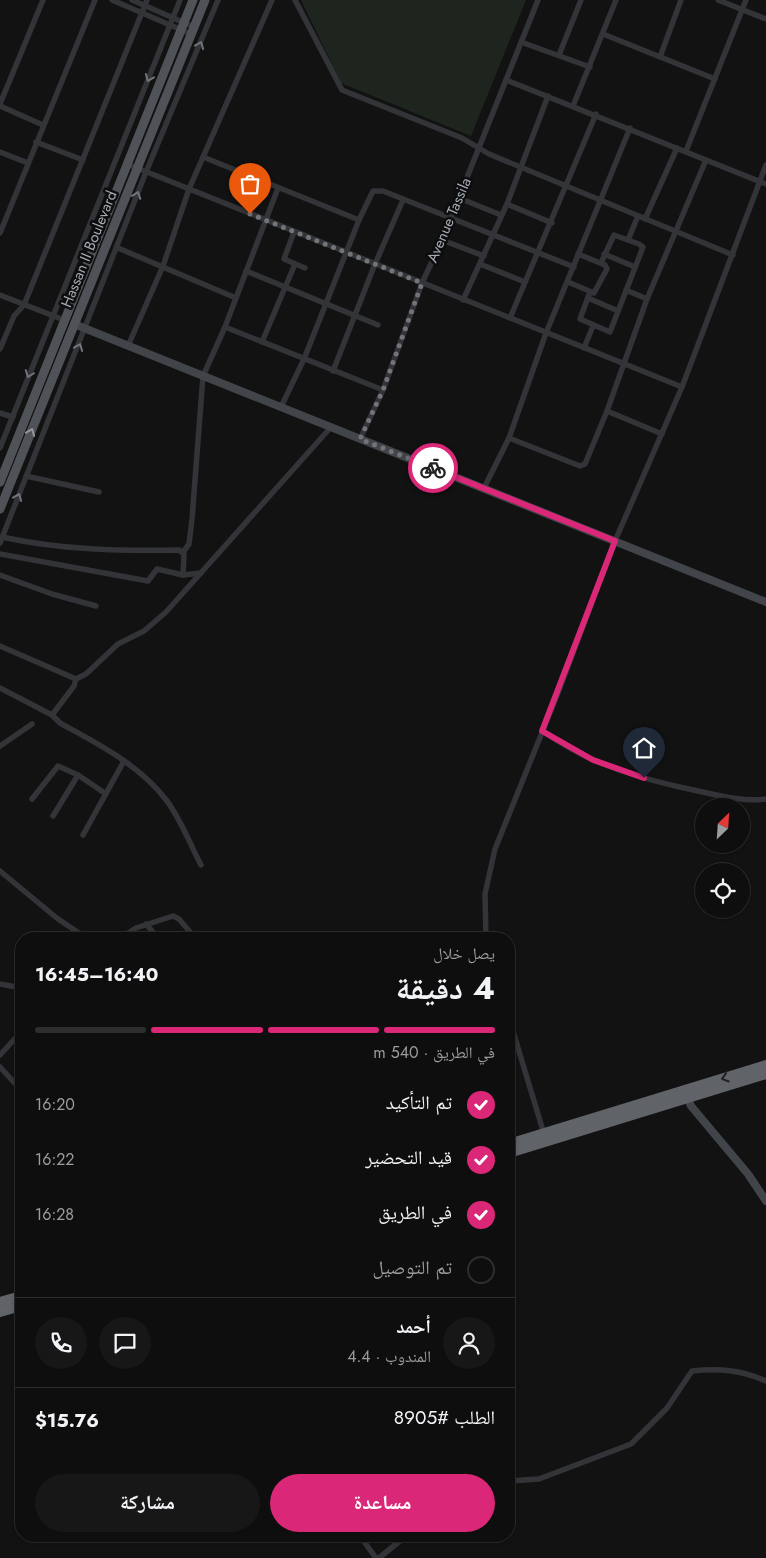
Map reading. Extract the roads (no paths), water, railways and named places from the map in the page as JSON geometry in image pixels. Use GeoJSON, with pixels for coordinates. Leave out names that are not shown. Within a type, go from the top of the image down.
{"type":"FeatureCollection","features":[{"type":"Feature","properties":{"kind":"highway"},"geometry":{"type":"LineString","coordinates":[[515,1151],[686,1094],[766,1065]]}},
{"type":"Feature","properties":{"kind":"highway"},"geometry":{"type":"LineString","coordinates":[[515,1142],[686,1094],[766,1074]]}},
{"type":"Feature","properties":{"kind":"highway"},"geometry":{"type":"LineString","coordinates":[[0,1302],[15,1298]]}},
{"type":"Feature","properties":{"kind":"highway"},"geometry":{"type":"LineString","coordinates":[[0,1312],[15,1308]]}},
{"type":"Feature","properties":{"kind":"main road","name":"Hassan II Boulevard"},"geometry":{"type":"LineString","coordinates":[[0,482],[193,0]]}},
{"type":"Feature","properties":{"kind":"main road","name":"Hassan II Boulevard"},"geometry":{"type":"LineString","coordinates":[[0,510],[205,0]]}},
{"type":"Feature","properties":{"kind":"main road"},"geometry":{"type":"LineString","coordinates":[[64,320],[74,324]]}},
{"type":"Feature","properties":{"kind":"street"},"geometry":{"type":"LineString","coordinates":[[43,0],[0,105],[43,124]]}},
{"type":"Feature","properties":{"kind":"street"},"geometry":{"type":"LineString","coordinates":[[0,233],[95,0]]}},
{"type":"Feature","properties":{"kind":"street"},"geometry":{"type":"LineString","coordinates":[[112,0],[171,25],[183,26],[193,30]]}},
{"type":"Feature","properties":{"kind":"street"},"geometry":{"type":"LineString","coordinates":[[132,0],[146,3],[174,18],[183,26]]}},
{"type":"Feature","properties":{"kind":"street"},"geometry":{"type":"LineString","coordinates":[[0,448],[180,0]]}},
{"type":"Feature","properties":{"kind":"street"},"geometry":{"type":"LineString","coordinates":[[183,552],[104,552],[1,540],[118,248],[146,172],[218,0]]}},
{"type":"Feature","properties":{"kind":"street"},"geometry":{"type":"LineString","coordinates":[[128,346],[163,266],[189,189],[272,0]]}},
{"type":"Feature","properties":{"kind":"street"},"geometry":{"type":"LineString","coordinates":[[295,0],[342,90],[462,138],[479,148],[600,201],[733,254]]}},
{"type":"Feature","properties":{"kind":"street","name":"Avenue Tassila"},"geometry":{"type":"LineString","coordinates":[[360,439],[383,390],[422,283],[442,240],[538,0]]}},
{"type":"Feature","properties":{"kind":"street"},"geometry":{"type":"LineString","coordinates":[[559,56],[581,0]]}},
{"type":"Feature","properties":{"kind":"street"},"geometry":{"type":"LineString","coordinates":[[573,106],[616,0]]}},
{"type":"Feature","properties":{"kind":"street"},"geometry":{"type":"LineString","coordinates":[[660,57],[681,0]]}},
{"type":"Feature","properties":{"kind":"street"},"geometry":{"type":"LineString","coordinates":[[718,0],[766,19]]}},
{"type":"Feature","properties":{"kind":"street"},"geometry":{"type":"LineString","coordinates":[[686,151],[746,0]]}},
{"type":"Feature","properties":{"kind":"street"},"geometry":{"type":"LineString","coordinates":[[0,349],[11,323],[24,305],[146,3]]}},
{"type":"Feature","properties":{"kind":"street"},"geometry":{"type":"LineString","coordinates":[[603,34],[715,79]]}},
{"type":"Feature","properties":{"kind":"street"},"geometry":{"type":"LineString","coordinates":[[521,42],[590,67]]}},
{"type":"Feature","properties":{"kind":"street"},"geometry":{"type":"LineString","coordinates":[[506,80],[596,114],[766,184]]}},
{"type":"Feature","properties":{"kind":"street"},"geometry":{"type":"LineString","coordinates":[[463,300],[507,204],[548,96]]}},
{"type":"Feature","properties":{"kind":"street"},"geometry":{"type":"LineString","coordinates":[[510,318],[552,223],[596,114]]}},
{"type":"Feature","properties":{"kind":"street"},"geometry":{"type":"LineString","coordinates":[[484,488],[508,438],[546,333],[630,128]]}},
{"type":"Feature","properties":{"kind":"street"},"geometry":{"type":"LineString","coordinates":[[36,142],[83,160]]}},
{"type":"Feature","properties":{"kind":"street"},"geometry":{"type":"LineString","coordinates":[[645,219],[677,148]]}},
{"type":"Feature","properties":{"kind":"street"},"geometry":{"type":"LineString","coordinates":[[0,152],[28,163]]}},
{"type":"Feature","properties":{"kind":"street"},"geometry":{"type":"LineString","coordinates":[[203,157],[359,220]]}},
{"type":"Feature","properties":{"kind":"street"},"geometry":{"type":"LineString","coordinates":[[508,438],[583,466],[607,411],[647,299],[706,160]]}},
{"type":"Feature","properties":{"kind":"street"},"geometry":{"type":"LineString","coordinates":[[128,164],[682,387]]}},
{"type":"Feature","properties":{"kind":"street"},"geometry":{"type":"LineString","coordinates":[[486,932],[484,910],[490,866],[615,541],[682,387],[766,165]]}},
{"type":"Feature","properties":{"kind":"street"},"geometry":{"type":"LineString","coordinates":[[183,575],[183,552],[189,544],[192,519],[203,376],[225,327],[278,188]]}},
{"type":"Feature","properties":{"kind":"street"},"geometry":{"type":"LineString","coordinates":[[281,407],[304,359],[359,220],[374,192],[379,190],[574,267]]}},
{"type":"Feature","properties":{"kind":"street"},"geometry":{"type":"LineString","coordinates":[[459,198],[501,215]]}},
{"type":"Feature","properties":{"kind":"street"},"geometry":{"type":"LineString","coordinates":[[333,371],[374,264],[403,200]]}},
{"type":"Feature","properties":{"kind":"street"},"geometry":{"type":"LineString","coordinates":[[507,204],[552,223]]}},
{"type":"Feature","properties":{"kind":"street"},"geometry":{"type":"LineString","coordinates":[[628,240],[638,216]]}},
{"type":"Feature","properties":{"kind":"street"},"geometry":{"type":"LineString","coordinates":[[294,232],[284,258],[305,268]]}},
{"type":"Feature","properties":{"kind":"street"},"geometry":{"type":"LineString","coordinates":[[578,254],[601,263],[607,269],[596,291],[589,295],[579,318],[593,326],[610,332],[643,248],[628,240],[613,236],[601,263]]}},
{"type":"Feature","properties":{"kind":"street"},"geometry":{"type":"LineString","coordinates":[[442,240],[484,256]]}},
{"type":"Feature","properties":{"kind":"street"},"geometry":{"type":"LineString","coordinates":[[118,248],[236,298]]}},
{"type":"Feature","properties":{"kind":"street"},"geometry":{"type":"LineString","coordinates":[[604,254],[635,267]]}},
{"type":"Feature","properties":{"kind":"street"},"geometry":{"type":"LineString","coordinates":[[262,342],[295,264]]}},
{"type":"Feature","properties":{"kind":"street"},"geometry":{"type":"LineString","coordinates":[[480,264],[525,282]]}},
{"type":"Feature","properties":{"kind":"street"},"geometry":{"type":"LineString","coordinates":[[246,271],[378,325]]}},
{"type":"Feature","properties":{"kind":"street"},"geometry":{"type":"LineString","coordinates":[[568,282],[618,311]]}},
{"type":"Feature","properties":{"kind":"street"},"geometry":{"type":"LineString","coordinates":[[626,290],[647,299]]}},
{"type":"Feature","properties":{"kind":"street"},"geometry":{"type":"LineString","coordinates":[[0,295],[64,320]]}},
{"type":"Feature","properties":{"kind":"street"},"geometry":{"type":"LineString","coordinates":[[74,324],[766,602]]}},
{"type":"Feature","properties":{"kind":"street"},"geometry":{"type":"LineString","coordinates":[[584,348],[593,326]]}},
{"type":"Feature","properties":{"kind":"street"},"geometry":{"type":"LineString","coordinates":[[225,327],[383,390]]}},
{"type":"Feature","properties":{"kind":"street"},"geometry":{"type":"LineString","coordinates":[[607,411],[662,434]]}},
{"type":"Feature","properties":{"kind":"street"},"geometry":{"type":"LineString","coordinates":[[0,413],[13,416]]}},
{"type":"Feature","properties":{"kind":"street"},"geometry":{"type":"LineString","coordinates":[[52,714],[74,686],[76,679],[86,674],[118,644],[144,631],[166,612],[331,427]]}},
{"type":"Feature","properties":{"kind":"street"},"geometry":{"type":"LineString","coordinates":[[26,476],[99,492]]}},
{"type":"Feature","properties":{"kind":"street"},"geometry":{"type":"LineString","coordinates":[[0,554],[148,581],[157,569],[183,575],[201,573]]}},
{"type":"Feature","properties":{"kind":"street"},"geometry":{"type":"LineString","coordinates":[[0,575],[52,594],[96,606]]}},
{"type":"Feature","properties":{"kind":"street"},"geometry":{"type":"LineString","coordinates":[[0,646],[76,679]]}},
{"type":"Feature","properties":{"kind":"street"},"geometry":{"type":"LineString","coordinates":[[0,688],[52,714],[60,723],[124,761],[167,801],[201,865]]}},
{"type":"Feature","properties":{"kind":"street"},"geometry":{"type":"LineString","coordinates":[[0,746],[32,724]]}},
{"type":"Feature","properties":{"kind":"street"},"geometry":{"type":"LineString","coordinates":[[542,731],[593,760],[651,780],[732,799],[766,799]]}},
{"type":"Feature","properties":{"kind":"street"},"geometry":{"type":"LineString","coordinates":[[82,834],[124,761]]}},
{"type":"Feature","properties":{"kind":"street"},"geometry":{"type":"LineString","coordinates":[[32,800],[58,766],[78,775],[106,794]]}},
{"type":"Feature","properties":{"kind":"street"},"geometry":{"type":"LineString","coordinates":[[53,816],[78,775]]}},
{"type":"Feature","properties":{"kind":"street"},"geometry":{"type":"LineString","coordinates":[[0,871],[58,920],[77,932]]}},
{"type":"Feature","properties":{"kind":"street"},"geometry":{"type":"LineString","coordinates":[[132,932],[146,924],[169,916],[175,917],[189,932]]}},
{"type":"Feature","properties":{"kind":"street"},"geometry":{"type":"LineString","coordinates":[[146,924],[153,932]]}},
{"type":"Feature","properties":{"kind":"street"},"geometry":{"type":"LineString","coordinates":[[0,984],[15,987]]}},
{"type":"Feature","properties":{"kind":"street"},"geometry":{"type":"LineString","coordinates":[[515,1038],[544,1134]]}},
{"type":"Feature","properties":{"kind":"street"},"geometry":{"type":"LineString","coordinates":[[0,1055],[15,1039]]}},
{"type":"Feature","properties":{"kind":"street"},"geometry":{"type":"LineString","coordinates":[[0,1067],[15,1083]]}},
{"type":"Feature","properties":{"kind":"street"},"geometry":{"type":"LineString","coordinates":[[686,1094],[695,1112],[748,1174],[766,1201]]}},
{"type":"Feature","properties":{"kind":"street"},"geometry":{"type":"LineString","coordinates":[[515,1481],[539,1479],[631,1444],[667,1408],[692,1371],[721,1368],[736,1370],[766,1382]]}},
{"type":"Feature","properties":{"kind":"street"},"geometry":{"type":"LineString","coordinates":[[365,1542],[378,1558],[398,1542]]}}]}
